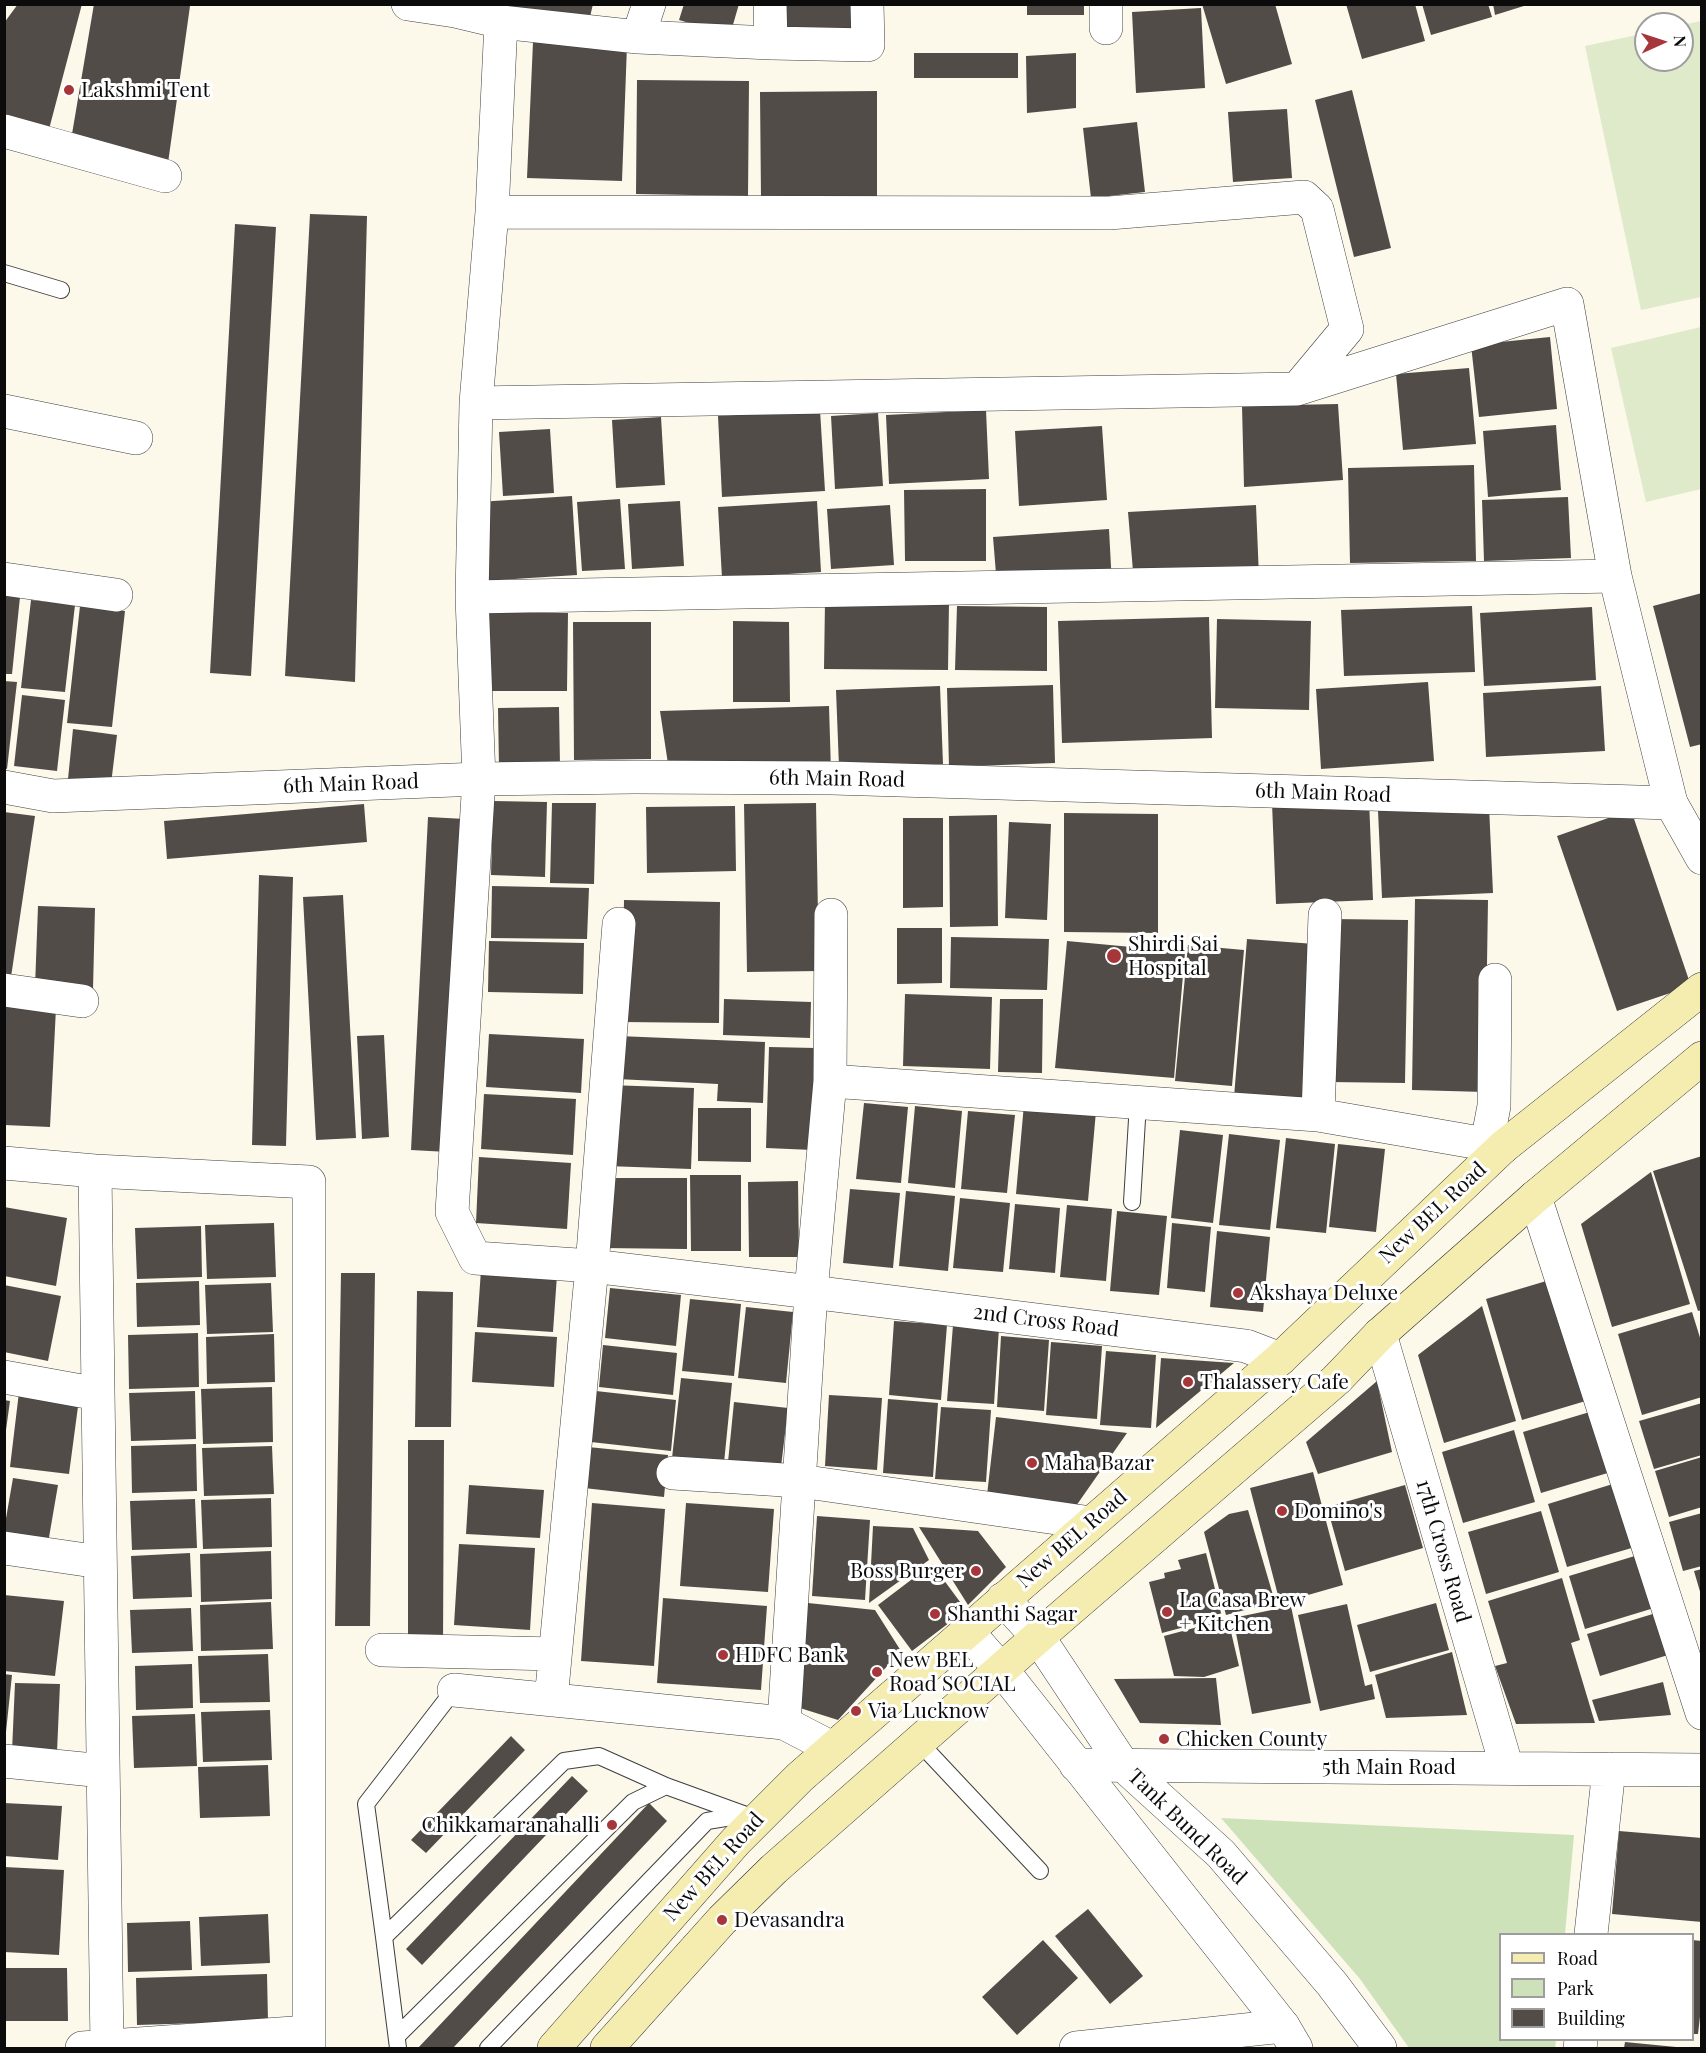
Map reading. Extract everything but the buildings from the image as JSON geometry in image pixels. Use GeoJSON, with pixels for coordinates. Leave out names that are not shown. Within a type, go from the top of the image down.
{"type":"FeatureCollection","features":[{"type":"Feature","properties":{"kind":"main road","name":"New BEL Road"},"geometry":{"type":"LineString","coordinates":[[554,2049],[736,1841],[754,1815],[1280,1359],[1495,1145],[1701,989]]}},
{"type":"Feature","properties":{"kind":"main road","name":"New BEL Road"},"geometry":{"type":"LineString","coordinates":[[607,2049],[730,1913],[774,1869],[918,1741],[1336,1380],[1380,1334],[1535,1197],[1701,1058]]}},
{"type":"Feature","properties":{"kind":"street"},"geometry":{"type":"LineString","coordinates":[[408,4],[456,8],[501,22],[639,37],[868,45],[867,4]]}},
{"type":"Feature","properties":{"kind":"street"},"geometry":{"type":"LineString","coordinates":[[639,37],[649,4]]}},
{"type":"Feature","properties":{"kind":"street"},"geometry":{"type":"LineString","coordinates":[[770,4],[771,43]]}},
{"type":"Feature","properties":{"kind":"street"},"geometry":{"type":"LineString","coordinates":[[479,779],[472,597],[476,404],[492,212],[501,22]]}},
{"type":"Feature","properties":{"kind":"street"},"geometry":{"type":"LineString","coordinates":[[4,131],[165,176]]}},
{"type":"Feature","properties":{"kind":"street"},"geometry":{"type":"LineString","coordinates":[[492,212],[1109,213],[1304,197],[1317,209],[1347,329],[1297,389]]}},
{"type":"Feature","properties":{"kind":"street"},"geometry":{"type":"LineString","coordinates":[[476,404],[1297,389],[1567,304],[1615,576],[1671,803],[1701,858]]}},
{"type":"Feature","properties":{"kind":"street"},"geometry":{"type":"LineString","coordinates":[[4,411],[136,438]]}},
{"type":"Feature","properties":{"kind":"street"},"geometry":{"type":"LineString","coordinates":[[472,597],[1615,576]]}},
{"type":"Feature","properties":{"kind":"street"},"geometry":{"type":"LineString","coordinates":[[4,579],[116,595]]}},
{"type":"Feature","properties":{"kind":"street","name":"6th Main Road"},"geometry":{"type":"LineString","coordinates":[[4,787],[53,796],[479,779],[832,778],[1671,803]]}},
{"type":"Feature","properties":{"kind":"street","name":"2nd Cross Road"},"geometry":{"type":"LineString","coordinates":[[479,779],[452,1212],[475,1258],[592,1266],[1246,1346],[1280,1359]]}},
{"type":"Feature","properties":{"kind":"street"},"geometry":{"type":"LineString","coordinates":[[784,1723],[811,1292],[830,1081],[831,915]]}},
{"type":"Feature","properties":{"kind":"street"},"geometry":{"type":"LineString","coordinates":[[1318,1115],[1324,915]]}},
{"type":"Feature","properties":{"kind":"street"},"geometry":{"type":"LineString","coordinates":[[551,1700],[592,1266],[619,924]]}},
{"type":"Feature","properties":{"kind":"street"},"geometry":{"type":"LineString","coordinates":[[830,1081],[1318,1115],[1495,1145],[1495,980]]}},
{"type":"Feature","properties":{"kind":"street"},"geometry":{"type":"LineString","coordinates":[[4,990],[82,1001]]}},
{"type":"Feature","properties":{"kind":"street"},"geometry":{"type":"LineString","coordinates":[[4,1163],[94,1171],[309,1182],[308,2040],[99,2048],[104,1771],[94,1171]]}},
{"type":"Feature","properties":{"kind":"street"},"geometry":{"type":"LineString","coordinates":[[1535,1197],[1701,1713]]}},
{"type":"Feature","properties":{"kind":"street","name":"17th Cross Road"},"geometry":{"type":"LineString","coordinates":[[1380,1334],[1507,1768]]}},
{"type":"Feature","properties":{"kind":"street"},"geometry":{"type":"LineString","coordinates":[[4,1377],[98,1394]]}},
{"type":"Feature","properties":{"kind":"street"},"geometry":{"type":"LineString","coordinates":[[673,1473],[800,1481],[1091,1523]]}},
{"type":"Feature","properties":{"kind":"street"},"geometry":{"type":"LineString","coordinates":[[4,1548],[100,1562]]}},
{"type":"Feature","properties":{"kind":"street","name":"Tank Bund Road"},"geometry":{"type":"LineString","coordinates":[[1003,1599],[1038,1637],[1123,1765],[1221,1854],[1332,1984],[1380,2049]]}},
{"type":"Feature","properties":{"kind":"street","name":"Tank Bund Road"},"geometry":{"type":"LineString","coordinates":[[966,1630],[1010,1680],[1289,2037]]}},
{"type":"Feature","properties":{"kind":"street"},"geometry":{"type":"LineString","coordinates":[[382,1650],[555,1654]]}},
{"type":"Feature","properties":{"kind":"street"},"geometry":{"type":"LineString","coordinates":[[454,1690],[784,1723],[832,1748]]}},
{"type":"Feature","properties":{"kind":"street"},"geometry":{"type":"LineString","coordinates":[[4,1761],[104,1771]]}},
{"type":"Feature","properties":{"kind":"street","name":"5th Main Road"},"geometry":{"type":"LineString","coordinates":[[1076,1765],[1701,1770]]}},
{"type":"Feature","properties":{"kind":"street"},"geometry":{"type":"LineString","coordinates":[[1591,1933],[1609,1769]]}},
{"type":"Feature","properties":{"kind":"street"},"geometry":{"type":"LineString","coordinates":[[1076,2049],[1289,2037]]}},
{"type":"Feature","properties":{"kind":"lane"},"geometry":{"type":"LineString","coordinates":[[4,273],[61,290]]}},
{"type":"Feature","properties":{"kind":"lane"},"geometry":{"type":"LineString","coordinates":[[1132,1202],[1138,1103]]}},
{"type":"Feature","properties":{"kind":"lane"},"geometry":{"type":"LineString","coordinates":[[398,2042],[366,1804],[454,1690]]}},
{"type":"Feature","properties":{"kind":"lane"},"geometry":{"type":"LineString","coordinates":[[918,1741],[1040,1871]]}},
{"type":"Feature","properties":{"kind":"lane"},"geometry":{"type":"LineString","coordinates":[[384,1936],[564,1761],[599,1756],[666,1785],[754,1815]]}},
{"type":"Feature","properties":{"kind":"lane"},"geometry":{"type":"LineString","coordinates":[[398,2042],[633,1802],[666,1785]]}},
{"type":"Feature","properties":{"kind":"lane"},"geometry":{"type":"LineString","coordinates":[[488,2049],[707,1821],[754,1815]]}},
{"type":"Feature","properties":{"kind":"green space"},"geometry":{"type":"Polygon","coordinates":[[[1701,21],[1701,297],[1641,310],[1585,46],[1634,36],[1634,72],[1694,72],[1694,22],[1701,21]]]}},
{"type":"Feature","properties":{"kind":"green space"},"geometry":{"type":"Polygon","coordinates":[[[1701,327],[1701,489],[1646,502],[1611,348],[1701,327]]]}},
{"type":"Feature","properties":{"kind":"green space"},"geometry":{"type":"Polygon","coordinates":[[[1221,1818],[1574,1835],[1565,1933],[1499,1933],[1499,2041],[1556,2041],[1555,2048],[1409,2048],[1360,1979],[1221,1818]]]}},
{"type":"Feature","properties":{"kind":"place","name":"Lakshmi Tent"},"geometry":{"type":"Point","coordinates":[69,90]}},
{"type":"Feature","properties":{"kind":"place","name":"Shirdi Sai Hospital"},"geometry":{"type":"Point","coordinates":[1114,956]}},
{"type":"Feature","properties":{"kind":"place","name":"Akshaya Deluxe"},"geometry":{"type":"Point","coordinates":[1238,1293]}},
{"type":"Feature","properties":{"kind":"place","name":"Thalassery Cafe"},"geometry":{"type":"Point","coordinates":[1188,1382]}},
{"type":"Feature","properties":{"kind":"place","name":"Maha Bazar"},"geometry":{"type":"Point","coordinates":[1032,1463]}},
{"type":"Feature","properties":{"kind":"place","name":"Domino's"},"geometry":{"type":"Point","coordinates":[1282,1511]}},
{"type":"Feature","properties":{"kind":"place","name":"Boss Burger"},"geometry":{"type":"Point","coordinates":[976,1571]}},
{"type":"Feature","properties":{"kind":"place","name":"La Casa Brew + Kitchen"},"geometry":{"type":"Point","coordinates":[1167,1612]}},
{"type":"Feature","properties":{"kind":"place","name":"Shanthi Sagar"},"geometry":{"type":"Point","coordinates":[935,1614]}},
{"type":"Feature","properties":{"kind":"place","name":"HDFC Bank"},"geometry":{"type":"Point","coordinates":[723,1655]}},
{"type":"Feature","properties":{"kind":"place","name":"New BEL Road SOCIAL"},"geometry":{"type":"Point","coordinates":[877,1672]}},
{"type":"Feature","properties":{"kind":"place","name":"Via Lucknow"},"geometry":{"type":"Point","coordinates":[856,1711]}},
{"type":"Feature","properties":{"kind":"place","name":"Chicken County"},"geometry":{"type":"Point","coordinates":[1164,1739]}},
{"type":"Feature","properties":{"kind":"place","name":"Chikkamaranahalli"},"geometry":{"type":"Point","coordinates":[612,1825]}},
{"type":"Feature","properties":{"kind":"place","name":"Devasandra"},"geometry":{"type":"Point","coordinates":[722,1920]}}]}
